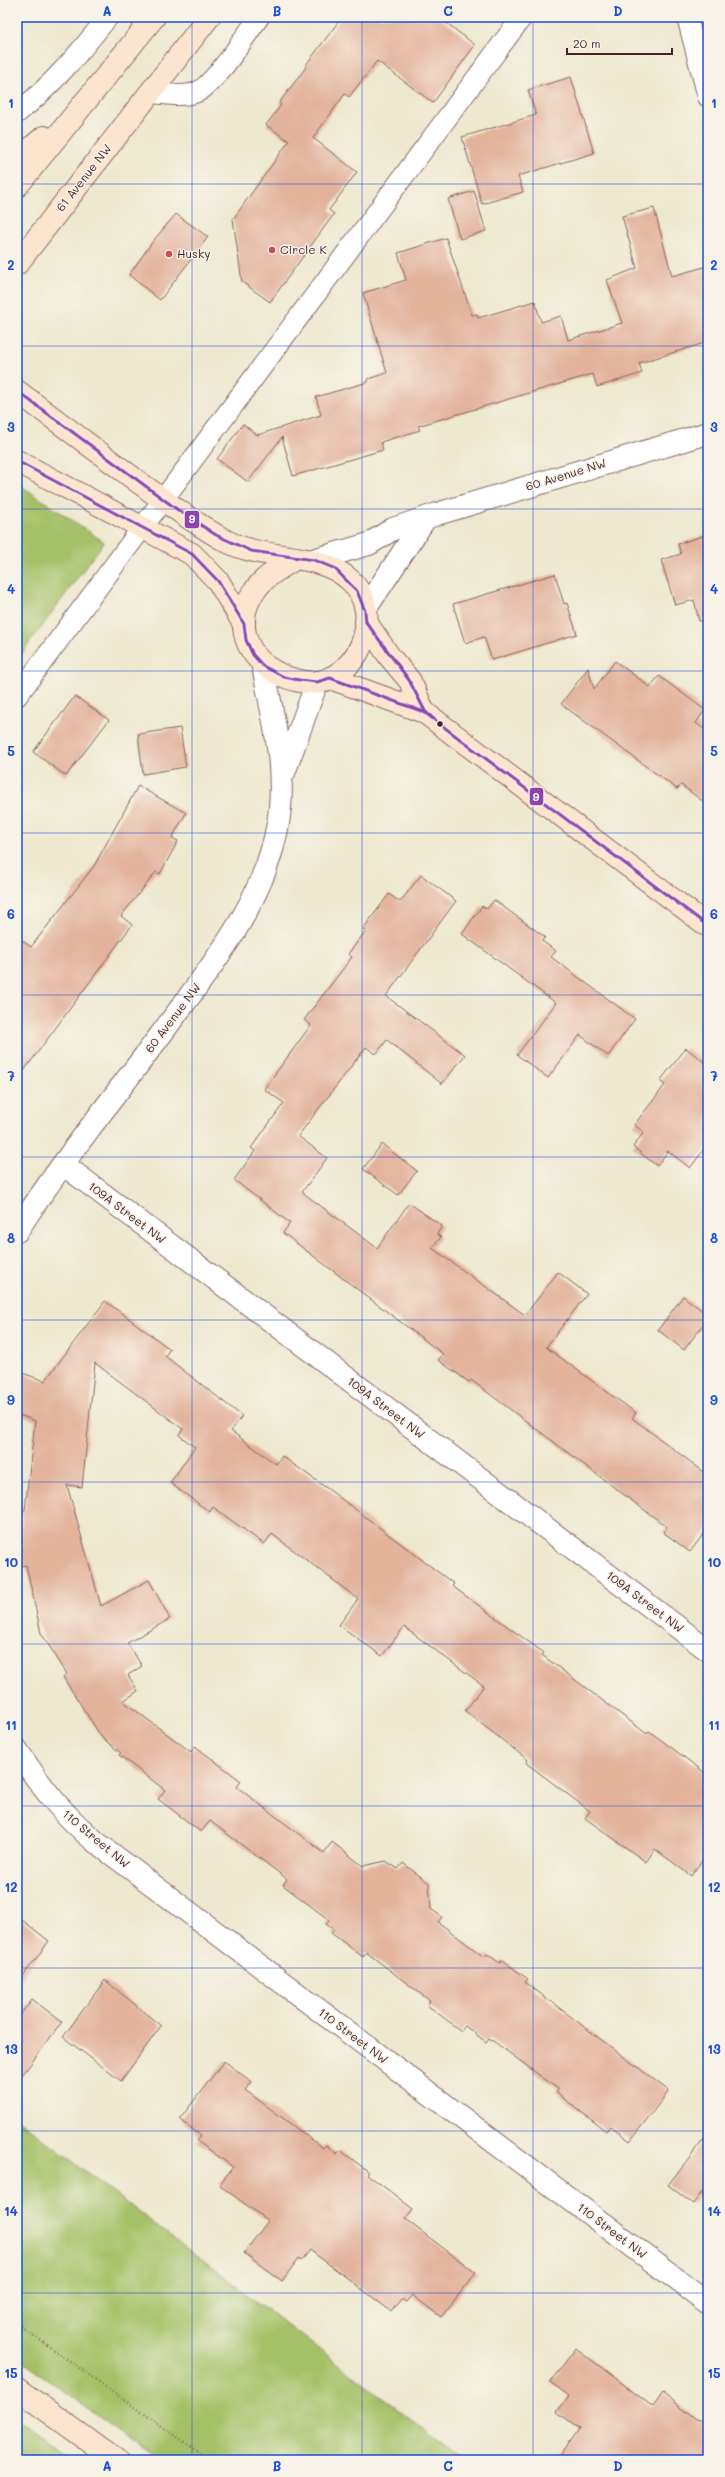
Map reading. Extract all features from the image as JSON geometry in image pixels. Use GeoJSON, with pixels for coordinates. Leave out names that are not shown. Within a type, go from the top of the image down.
{"type":"FeatureCollection","features":[{"type":"Feature","properties":{"kind":"street"},"geometry":{"type":"LineString","coordinates":[[17,186],[154,17]]}},
{"type":"Feature","properties":{"kind":"street","name":"61 Avenue NW"},"geometry":{"type":"LineString","coordinates":[[17,264],[209,17]]}},
{"type":"Feature","properties":{"kind":"street"},"geometry":{"type":"LineString","coordinates":[[17,160],[33,147],[118,63]]}},
{"type":"Feature","properties":{"kind":"street"},"geometry":{"type":"LineString","coordinates":[[17,391],[162,499],[212,532],[244,549],[304,560],[332,567],[351,581],[366,615],[389,656],[410,681],[424,712]]}},
{"type":"Feature","properties":{"kind":"street","name":"60 Avenue NW"},"geometry":{"type":"LineString","coordinates":[[304,560],[369,544],[393,529],[437,514],[708,433]]}},
{"type":"Feature","properties":{"kind":"street"},"geometry":{"type":"LineString","coordinates":[[17,461],[140,528],[169,540],[192,554],[218,581],[244,624]]}},
{"type":"Feature","properties":{"kind":"street"},"geometry":{"type":"LineString","coordinates":[[323,680],[344,670],[355,658],[363,643],[366,615],[425,519]]}},
{"type":"Feature","properties":{"kind":"street"},"geometry":{"type":"LineString","coordinates":[[304,560],[273,572],[259,585],[247,604],[244,624],[246,640],[253,655],[263,666],[284,677],[323,680],[424,712],[708,926]]}},
{"type":"Feature","properties":{"kind":"street","name":"60 Avenue NW"},"geometry":{"type":"LineString","coordinates":[[17,1231],[207,972],[233,934],[270,860],[278,823],[281,782],[278,743],[263,666]]}},
{"type":"Feature","properties":{"kind":"street","name":"60 Avenue NW"},"geometry":{"type":"LineString","coordinates":[[281,782],[323,680]]}},
{"type":"Feature","properties":{"kind":"street","name":"109A Street NW"},"geometry":{"type":"LineString","coordinates":[[64,1165],[708,1650]]}},
{"type":"Feature","properties":{"kind":"street","name":"110 Street NW"},"geometry":{"type":"LineString","coordinates":[[17,1750],[41,1787],[67,1818],[97,1843],[708,2303]]}},
{"type":"Feature","properties":{"kind":"street"},"geometry":{"type":"LineString","coordinates":[[17,2390],[116,2460]]}},
{"type":"Feature","properties":{"kind":"lane"},"geometry":{"type":"LineString","coordinates":[[17,113],[37,98],[108,17]]}},
{"type":"Feature","properties":{"kind":"lane"},"geometry":{"type":"LineString","coordinates":[[151,93],[184,95],[199,91],[210,82],[259,17]]}},
{"type":"Feature","properties":{"kind":"lane"},"geometry":{"type":"LineString","coordinates":[[17,696],[140,528],[522,17]]}},
{"type":"Feature","properties":{"kind":"lane"},"geometry":{"type":"LineString","coordinates":[[687,17],[708,97]]}},
{"type":"Feature","properties":{"kind":"path"},"geometry":{"type":"LineString","coordinates":[[17,2324],[210,2460]]}},
{"type":"Feature","properties":{"kind":"green space"},"geometry":{"type":"Polygon","coordinates":[[[17,483],[104,542],[17,660],[17,483]]]}},
{"type":"Feature","properties":{"kind":"green space"},"geometry":{"type":"Polygon","coordinates":[[[17,2119],[464,2460],[158,2460],[17,2357],[17,2119]]]}},
{"type":"Feature","properties":{"kind":"green space"},"geometry":{"type":"Polygon","coordinates":[[[17,2419],[74,2460],[17,2460],[17,2419]]]}},
{"type":"Feature","properties":{"kind":"building"},"geometry":{"type":"Polygon","coordinates":[[[342,17],[439,17],[475,45],[433,103],[377,61],[349,97],[345,94],[313,138],[357,172],[329,210],[334,214],[270,302],[242,282],[233,219],[289,141],[266,125],[281,105],[279,103],[342,17]]]}},
{"type":"Feature","properties":{"kind":"building"},"geometry":{"type":"Polygon","coordinates":[[[571,77],[594,153],[518,176],[523,192],[482,204],[462,137],[536,115],[528,90],[571,77]]]}},
{"type":"Feature","properties":{"kind":"building"},"geometry":{"type":"Polygon","coordinates":[[[474,191],[486,231],[460,239],[448,199],[474,191]]]}},
{"type":"Feature","properties":{"kind":"building"},"geometry":{"type":"Polygon","coordinates":[[[654,208],[672,276],[708,266],[708,342],[639,363],[642,373],[597,387],[593,374],[418,426],[420,430],[381,442],[383,450],[293,476],[282,437],[248,482],[217,459],[243,424],[257,435],[321,415],[316,397],[368,382],[368,379],[387,373],[363,293],[406,280],[398,253],[446,238],[472,315],[477,314],[478,318],[535,301],[541,322],[561,316],[568,340],[622,323],[607,280],[637,268],[622,216],[654,208]]]}},
{"type":"Feature","properties":{"kind":"building","name":"Husky"},"geometry":{"type":"Polygon","coordinates":[[[176,214],[208,237],[160,300],[129,275],[153,241],[176,214]]]}},
{"type":"Feature","properties":{"kind":"building"},"geometry":{"type":"Polygon","coordinates":[[[708,534],[708,620],[699,621],[694,600],[675,605],[661,560],[681,554],[678,544],[708,534]]]}},
{"type":"Feature","properties":{"kind":"building"},"geometry":{"type":"Polygon","coordinates":[[[555,574],[564,604],[567,603],[577,634],[492,660],[484,637],[465,643],[453,604],[555,574]]]}},
{"type":"Feature","properties":{"kind":"building"},"geometry":{"type":"Polygon","coordinates":[[[615,661],[650,687],[659,676],[705,710],[696,723],[708,732],[708,805],[681,785],[677,789],[561,704],[588,668],[594,689],[615,661]]]}},
{"type":"Feature","properties":{"kind":"building"},"geometry":{"type":"Polygon","coordinates":[[[75,696],[109,720],[66,776],[33,752],[75,696]]]}},
{"type":"Feature","properties":{"kind":"building"},"geometry":{"type":"Polygon","coordinates":[[[180,728],[186,767],[143,774],[138,734],[180,728]]]}},
{"type":"Feature","properties":{"kind":"building"},"geometry":{"type":"Polygon","coordinates":[[[138,786],[186,813],[172,838],[178,841],[160,874],[156,872],[121,916],[132,925],[17,1080],[17,937],[31,947],[94,866],[138,786]]]}},
{"type":"Feature","properties":{"kind":"building"},"geometry":{"type":"Polygon","coordinates":[[[421,875],[456,901],[386,996],[465,1055],[442,1084],[387,1040],[376,1054],[366,1047],[298,1136],[327,1158],[302,1192],[377,1248],[409,1203],[442,1226],[437,1234],[441,1237],[432,1248],[525,1315],[558,1272],[587,1294],[546,1347],[636,1413],[632,1418],[708,1475],[708,1528],[690,1552],[663,1532],[667,1527],[471,1380],[469,1382],[438,1360],[443,1354],[283,1233],[290,1223],[234,1180],[255,1151],[251,1148],[284,1103],[264,1089],[311,1025],[304,1020],[352,957],[348,954],[366,931],[363,929],[389,894],[400,902],[421,875]]]}},
{"type":"Feature","properties":{"kind":"building"},"geometry":{"type":"Polygon","coordinates":[[[494,900],[545,937],[542,941],[556,951],[551,957],[635,1019],[608,1056],[580,1035],[548,1078],[517,1055],[556,1003],[462,934],[482,906],[487,909],[494,900]]]}},
{"type":"Feature","properties":{"kind":"building"},"geometry":{"type":"Polygon","coordinates":[[[686,1048],[708,1065],[708,1144],[690,1168],[668,1151],[657,1166],[633,1147],[644,1132],[634,1125],[665,1085],[660,1081],[686,1048]]]}},
{"type":"Feature","properties":{"kind":"building"},"geometry":{"type":"Polygon","coordinates":[[[382,1144],[417,1171],[398,1195],[363,1169],[382,1144]]]}},
{"type":"Feature","properties":{"kind":"building"},"geometry":{"type":"Polygon","coordinates":[[[683,1296],[708,1315],[708,1318],[684,1350],[658,1330],[683,1296]]]}},
{"type":"Feature","properties":{"kind":"building"},"geometry":{"type":"Polygon","coordinates":[[[105,1301],[170,1349],[165,1356],[242,1416],[231,1431],[276,1464],[282,1456],[335,1494],[454,1584],[452,1586],[544,1653],[542,1655],[647,1734],[649,1731],[708,1775],[708,1852],[691,1876],[655,1849],[646,1862],[585,1818],[590,1811],[526,1763],[528,1760],[465,1711],[484,1686],[404,1627],[382,1656],[339,1625],[358,1599],[272,1534],[264,1544],[213,1507],[210,1512],[170,1483],[195,1447],[179,1435],[183,1429],[95,1363],[82,1487],[67,1485],[101,1606],[149,1580],[170,1619],[127,1643],[142,1666],[128,1675],[138,1691],[123,1701],[191,1752],[195,1746],[241,1781],[237,1787],[324,1853],[332,1842],[363,1866],[386,1861],[398,1869],[403,1863],[429,1883],[431,1909],[442,1917],[438,1922],[484,1957],[487,1954],[500,1963],[502,1960],[528,1979],[525,1982],[669,2091],[630,2141],[610,2126],[606,2131],[555,2092],[558,2089],[489,2038],[486,2042],[465,2026],[461,2031],[427,2005],[430,2001],[366,1952],[363,1957],[331,1933],[334,1930],[326,1924],[329,1920],[283,1885],[287,1879],[210,1821],[201,1832],[158,1799],[165,1790],[119,1755],[121,1753],[102,1738],[63,1677],[67,1674],[41,1633],[26,1565],[21,1566],[22,1510],[25,1510],[35,1421],[17,1414],[17,1371],[45,1381],[105,1301]]]}},
{"type":"Feature","properties":{"kind":"building"},"geometry":{"type":"Polygon","coordinates":[[[17,1916],[49,1941],[17,1984],[17,1916]]]}},
{"type":"Feature","properties":{"kind":"building"},"geometry":{"type":"Polygon","coordinates":[[[105,1980],[161,2026],[121,2081],[63,2037],[105,1980]]]}},
{"type":"Feature","properties":{"kind":"building"},"geometry":{"type":"Polygon","coordinates":[[[32,1999],[62,2022],[17,2082],[17,2019],[32,1999]]]}},
{"type":"Feature","properties":{"kind":"building"},"geometry":{"type":"Polygon","coordinates":[[[224,2061],[252,2082],[245,2090],[323,2148],[326,2145],[337,2154],[340,2150],[369,2172],[367,2174],[413,2209],[405,2219],[476,2273],[441,2317],[412,2295],[406,2302],[402,2299],[392,2312],[310,2250],[302,2260],[299,2258],[282,2281],[244,2253],[268,2221],[219,2185],[233,2167],[197,2141],[201,2136],[180,2119],[224,2061]]]}},
{"type":"Feature","properties":{"kind":"building"},"geometry":{"type":"Polygon","coordinates":[[[708,2133],[708,2184],[693,2204],[668,2185],[708,2133]]]}},
{"type":"Feature","properties":{"kind":"building"},"geometry":{"type":"Polygon","coordinates":[[[576,2348],[653,2407],[663,2393],[708,2427],[708,2460],[556,2460],[579,2428],[557,2412],[569,2396],[550,2382],[576,2348]]]}},
{"type":"Feature","properties":{"kind":"transit line","name":"9"},"geometry":{"type":"LineString","coordinates":[[17,391],[178,510],[216,535],[251,551],[314,560],[334,568],[357,591],[365,611],[366,622]]}},
{"type":"Feature","properties":{"kind":"transit line","name":"9"},"geometry":{"type":"LineString","coordinates":[[17,461],[192,554],[218,581],[244,624],[246,640],[253,655],[263,666],[284,677],[299,680],[317,682],[330,678],[424,712],[708,926]]}},
{"type":"Feature","properties":{"kind":"transit line","name":"9"},"geometry":{"type":"LineString","coordinates":[[366,622],[409,680],[425,711],[436,721]]}},
{"type":"Feature","properties":{"kind":"place","name":"Circle K"},"geometry":{"type":"Point","coordinates":[272,250]}},
{"type":"Feature","properties":{"kind":"place","name":"Husky"},"geometry":{"type":"Point","coordinates":[169,254]}}]}
